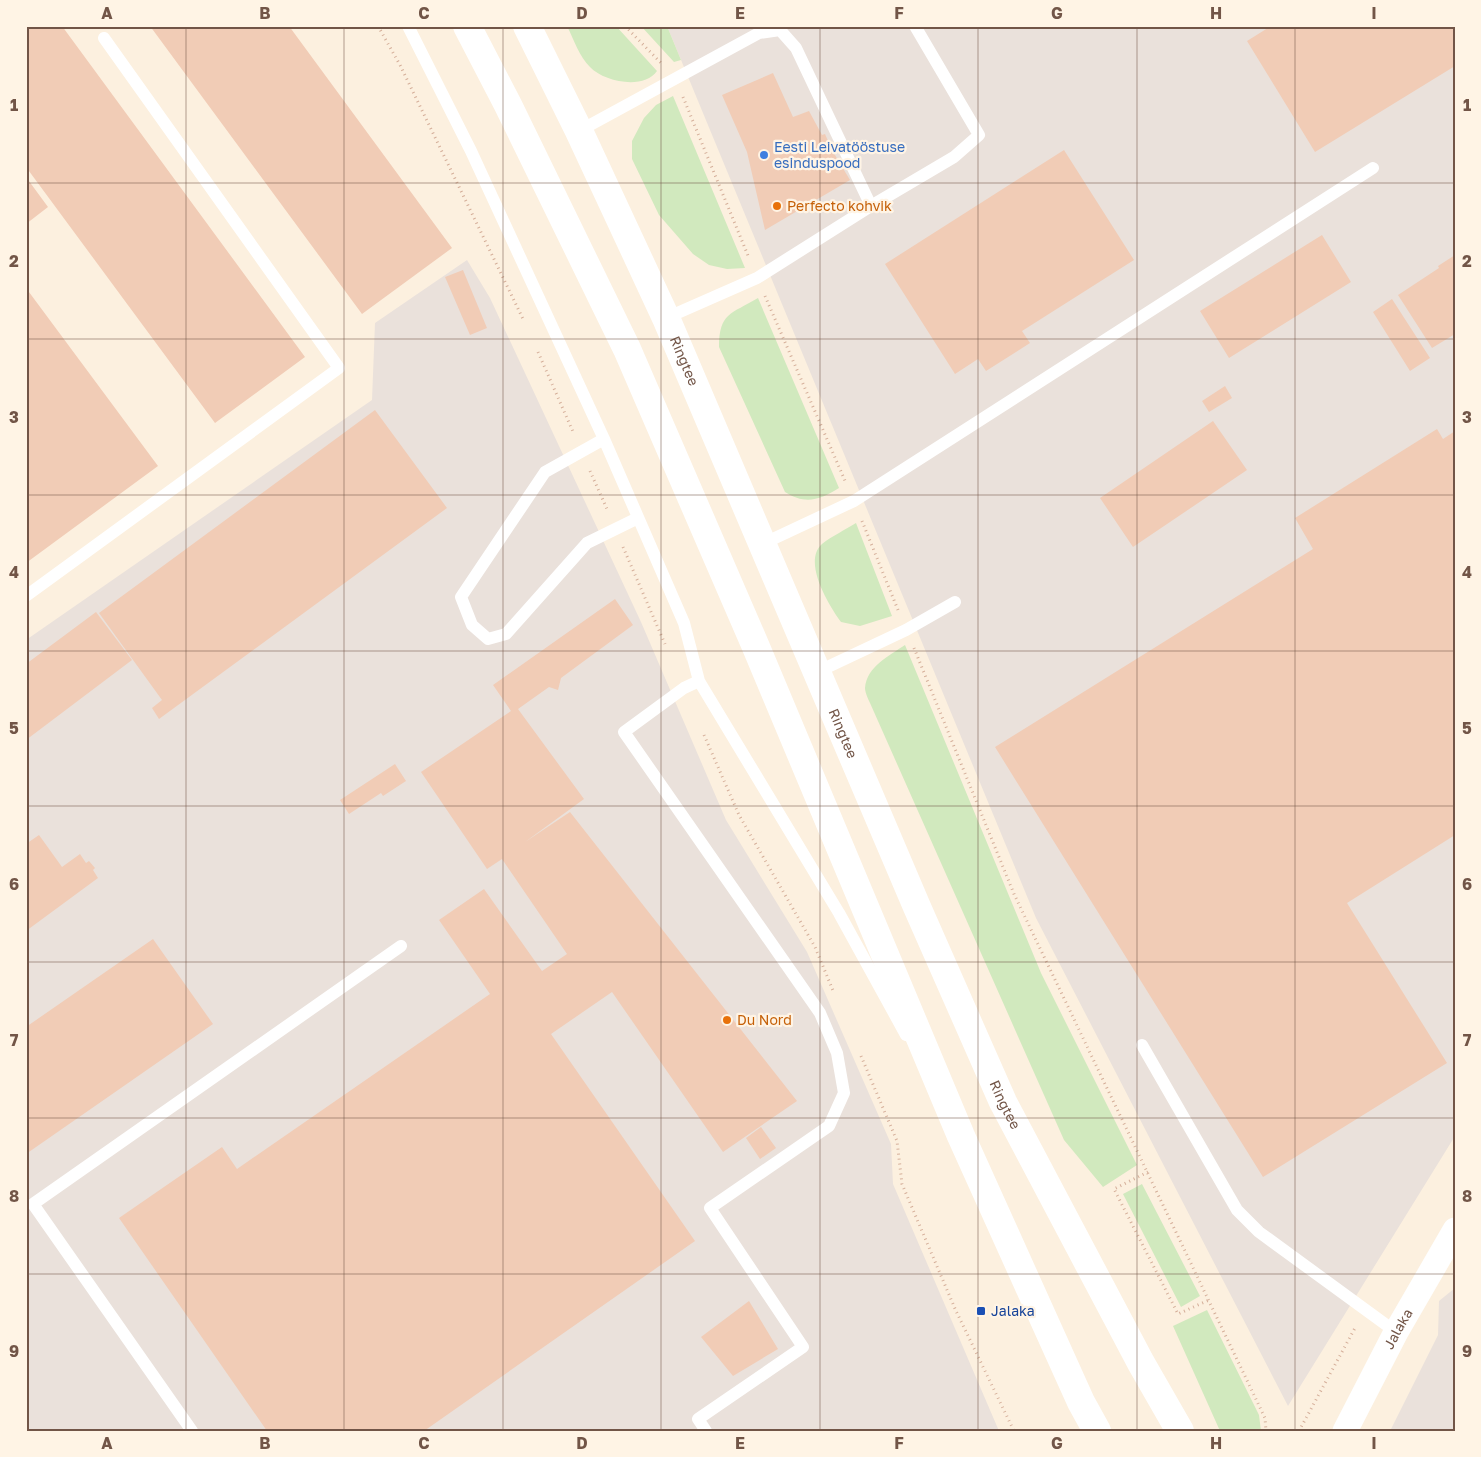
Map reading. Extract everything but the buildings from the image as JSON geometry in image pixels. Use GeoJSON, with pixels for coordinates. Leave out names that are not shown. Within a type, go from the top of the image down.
{"type":"FeatureCollection","features":[{"type":"Feature","properties":{"kind":"main road"},"geometry":{"type":"LineString","coordinates":[[467,26],[508,105],[627,349],[756,647],[961,1136],[1081,1402],[1097,1431]]}},
{"type":"Feature","properties":{"kind":"main road","name":"Ringtee"},"geometry":{"type":"LineString","coordinates":[[526,26],[579,132],[666,318],[917,907],[1003,1102],[1132,1346],[1180,1431]]}},
{"type":"Feature","properties":{"kind":"street","name":"Jalaka"},"geometry":{"type":"LineString","coordinates":[[1345,1431],[1396,1332],[1455,1230]]}},
{"type":"Feature","properties":{"kind":"lane"},"geometry":{"type":"LineString","coordinates":[[408,26],[471,151],[604,439],[684,623],[698,681],[839,913],[961,1136]]}},
{"type":"Feature","properties":{"kind":"lane"},"geometry":{"type":"LineString","coordinates":[[666,318],[757,278],[871,206],[954,157],[979,135],[915,26]]}},
{"type":"Feature","properties":{"kind":"lane"},"geometry":{"type":"LineString","coordinates":[[579,132],[759,32],[780,30],[796,48],[871,206]]}},
{"type":"Feature","properties":{"kind":"lane"},"geometry":{"type":"LineString","coordinates":[[26,596],[339,368],[104,38]]}},
{"type":"Feature","properties":{"kind":"lane"},"geometry":{"type":"LineString","coordinates":[[762,544],[854,501],[1373,168]]}},
{"type":"Feature","properties":{"kind":"lane"},"geometry":{"type":"LineString","coordinates":[[604,439],[545,472],[461,597],[472,625],[488,639],[506,634],[587,542],[638,518]]}},
{"type":"Feature","properties":{"kind":"lane"},"geometry":{"type":"LineString","coordinates":[[817,672],[906,630],[955,602]]}},
{"type":"Feature","properties":{"kind":"lane"},"geometry":{"type":"LineString","coordinates":[[698,681],[684,688],[624,732],[820,1013],[837,1053],[844,1093],[829,1126],[710,1208],[803,1346],[698,1419],[706,1431]]}},
{"type":"Feature","properties":{"kind":"lane"},"geometry":{"type":"LineString","coordinates":[[192,1431],[30,1206],[401,946]]}},
{"type":"Feature","properties":{"kind":"lane"},"geometry":{"type":"LineString","coordinates":[[1142,1045],[1237,1210],[1258,1232],[1396,1332]]}},
{"type":"Feature","properties":{"kind":"path"},"geometry":{"type":"LineString","coordinates":[[625,26],[676,79],[757,278],[854,501],[1014,894],[1265,1418],[1266,1431]]}},
{"type":"Feature","properties":{"kind":"path"},"geometry":{"type":"LineString","coordinates":[[1148,1172],[1114,1189],[1178,1314],[1209,1300]]}},
{"type":"Feature","properties":{"kind":"path"},"geometry":{"type":"LineString","coordinates":[[1299,1431],[1365,1310]]}},
{"type":"Feature","properties":{"kind":"shaded area"},"geometry":{"type":"Polygon","coordinates":[[[667,26],[1455,26],[1455,1136],[1288,1406],[1036,918],[667,26]]]}},
{"type":"Feature","properties":{"kind":"shaded area"},"geometry":{"type":"Polygon","coordinates":[[[467,260],[490,298],[641,622],[726,820],[807,952],[891,1144],[893,1184],[999,1431],[26,1431],[26,640],[372,400],[375,323],[467,260]]]}},
{"type":"Feature","properties":{"kind":"shaded area"},"geometry":{"type":"Polygon","coordinates":[[[1455,1288],[1455,1431],[1390,1431],[1438,1335],[1439,1301],[1455,1288]]]}},
{"type":"Feature","properties":{"kind":"green space"},"geometry":{"type":"Polygon","coordinates":[[[567,26],[616,26],[657,71],[651,77],[634,82],[624,82],[605,77],[586,63],[567,26]]]}},
{"type":"Feature","properties":{"kind":"green space"},"geometry":{"type":"Polygon","coordinates":[[[641,26],[667,26],[681,60],[674,62],[641,26]]]}},
{"type":"Feature","properties":{"kind":"green space"},"geometry":{"type":"Polygon","coordinates":[[[673,96],[745,268],[727,269],[709,265],[693,254],[659,215],[632,159],[632,141],[644,118],[656,105],[673,96]]]}},
{"type":"Feature","properties":{"kind":"green space"},"geometry":{"type":"Polygon","coordinates":[[[758,298],[839,488],[819,498],[799,499],[785,492],[719,347],[721,327],[724,321],[728,316],[758,298]]]}},
{"type":"Feature","properties":{"kind":"green space"},"geometry":{"type":"Polygon","coordinates":[[[856,523],[892,616],[860,626],[841,622],[824,595],[816,572],[815,561],[817,552],[822,544],[856,523]]]}},
{"type":"Feature","properties":{"kind":"green space"},"geometry":{"type":"Polygon","coordinates":[[[905,645],[1041,973],[1137,1165],[1103,1187],[1064,1140],[867,696],[865,688],[867,680],[874,668],[905,645]]]}},
{"type":"Feature","properties":{"kind":"green space"},"geometry":{"type":"Polygon","coordinates":[[[1142,1184],[1200,1296],[1181,1307],[1123,1194],[1142,1184]]]}},
{"type":"Feature","properties":{"kind":"green space"},"geometry":{"type":"Polygon","coordinates":[[[1207,1310],[1259,1415],[1261,1431],[1220,1431],[1173,1326],[1207,1310]]]}},
{"type":"Feature","properties":{"kind":"place","name":"Eesti Leivatööstuse esinduspood"},"geometry":{"type":"Point","coordinates":[764,155]}},
{"type":"Feature","properties":{"kind":"place","name":"Perfecto kohvik"},"geometry":{"type":"Point","coordinates":[777,206]}},
{"type":"Feature","properties":{"kind":"place","name":"Du Nord"},"geometry":{"type":"Point","coordinates":[727,1020]}},
{"type":"Feature","properties":{"kind":"place","name":"Jalaka"},"geometry":{"type":"Point","coordinates":[981,1311]}}]}
